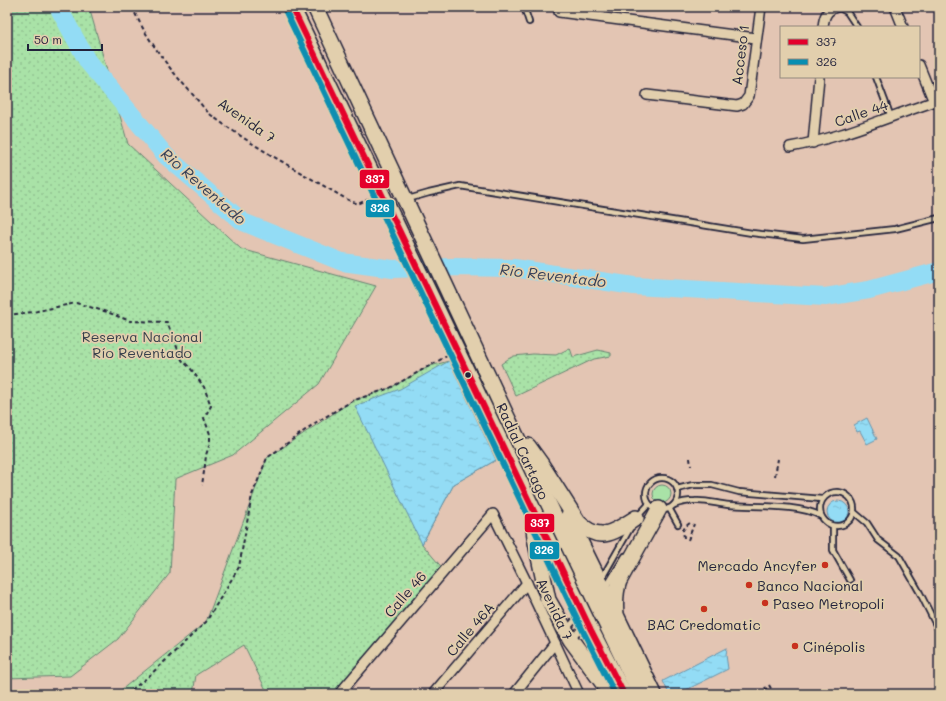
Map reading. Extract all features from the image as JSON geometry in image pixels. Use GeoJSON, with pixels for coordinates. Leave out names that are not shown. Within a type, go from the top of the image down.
{"type":"FeatureCollection","features":[{"type":"Feature","properties":{"kind":"main road","name":"Radial Cartago"},"geometry":{"type":"LineString","coordinates":[[292,7],[591,630],[624,694]]}},
{"type":"Feature","properties":{"kind":"main road","name":"Radial Cartago"},"geometry":{"type":"LineString","coordinates":[[315,7],[506,415],[640,694]]}},
{"type":"Feature","properties":{"kind":"main road"},"geometry":{"type":"LineString","coordinates":[[305,36],[313,37],[319,42],[328,54],[344,88],[351,94],[356,93]]}},
{"type":"Feature","properties":{"kind":"main road"},"geometry":{"type":"LineString","coordinates":[[506,415],[541,464],[578,522],[585,529],[605,535],[612,533],[653,510]]}},
{"type":"Feature","properties":{"kind":"main road"},"geometry":{"type":"LineString","coordinates":[[541,464],[654,694]]}},
{"type":"Feature","properties":{"kind":"main road"},"geometry":{"type":"LineString","coordinates":[[533,508],[535,538],[548,600],[573,630],[611,694]]}},
{"type":"Feature","properties":{"kind":"main road"},"geometry":{"type":"LineString","coordinates":[[616,614],[616,589],[653,510]]}},
{"type":"Feature","properties":{"kind":"street","name":"Acceso 1"},"geometry":{"type":"LineString","coordinates":[[647,95],[737,106],[743,104],[749,96],[761,7]]}},
{"type":"Feature","properties":{"kind":"street"},"geometry":{"type":"LineString","coordinates":[[823,26],[827,12],[831,8],[837,7]]}},
{"type":"Feature","properties":{"kind":"street"},"geometry":{"type":"LineString","coordinates":[[895,7],[903,26]]}},
{"type":"Feature","properties":{"kind":"street"},"geometry":{"type":"LineString","coordinates":[[559,12],[756,38]]}},
{"type":"Feature","properties":{"kind":"street"},"geometry":{"type":"LineString","coordinates":[[920,67],[937,101]]}},
{"type":"Feature","properties":{"kind":"street"},"geometry":{"type":"LineString","coordinates":[[813,143],[819,78]]}},
{"type":"Feature","properties":{"kind":"street","name":"Calle 44"},"geometry":{"type":"LineString","coordinates":[[790,147],[834,138],[937,101]]}},
{"type":"Feature","properties":{"kind":"street","name":"Avenida 7"},"geometry":{"type":"LineString","coordinates":[[493,514],[579,694]]}},
{"type":"Feature","properties":{"kind":"street","name":"Calle 46"},"geometry":{"type":"LineString","coordinates":[[339,694],[493,514]]}},
{"type":"Feature","properties":{"kind":"street","name":"Calle 46A"},"geometry":{"type":"LineString","coordinates":[[433,694],[527,583]]}},
{"type":"Feature","properties":{"kind":"street"},"geometry":{"type":"LineString","coordinates":[[514,694],[555,643]]}},
{"type":"Feature","properties":{"kind":"lane"},"geometry":{"type":"LineString","coordinates":[[524,7],[530,22]]}},
{"type":"Feature","properties":{"kind":"lane"},"geometry":{"type":"LineString","coordinates":[[837,7],[847,12],[856,26]]}},
{"type":"Feature","properties":{"kind":"lane"},"geometry":{"type":"LineString","coordinates":[[876,78],[891,117]]}},
{"type":"Feature","properties":{"kind":"lane"},"geometry":{"type":"LineString","coordinates":[[406,200],[460,186],[752,233],[804,239],[895,229],[939,218]]}},
{"type":"Feature","properties":{"kind":"lane"},"geometry":{"type":"LineString","coordinates":[[674,504],[677,500],[677,489],[671,480],[661,478],[656,479],[648,485],[646,494],[653,510],[678,524]]}},
{"type":"Feature","properties":{"kind":"lane"},"geometry":{"type":"LineString","coordinates":[[677,489],[693,485],[712,485],[739,492],[814,500],[822,499]]}},
{"type":"Feature","properties":{"kind":"lane"},"geometry":{"type":"LineString","coordinates":[[600,580],[653,510],[684,501],[703,501],[728,505],[811,511],[821,516],[833,526],[844,525],[852,517],[854,506],[852,501],[843,493],[832,492],[822,499],[820,504],[821,516]]}},
{"type":"Feature","properties":{"kind":"lane"},"geometry":{"type":"LineString","coordinates":[[854,512],[866,523],[878,540],[899,556],[920,593],[939,632]]}},
{"type":"Feature","properties":{"kind":"lane"},"geometry":{"type":"LineString","coordinates":[[833,526],[833,550],[850,580]]}},
{"type":"Feature","properties":{"kind":"lane"},"geometry":{"type":"LineString","coordinates":[[606,587],[626,554]]}},
{"type":"Feature","properties":{"kind":"path","name":"Avenida 7"},"geometry":{"type":"LineString","coordinates":[[132,7],[138,21],[158,51],[183,84],[210,114],[248,140],[346,199],[358,204],[381,192]]}},
{"type":"Feature","properties":{"kind":"path"},"geometry":{"type":"LineString","coordinates":[[7,315],[33,312],[76,303],[107,312],[130,321],[167,322],[182,360],[191,369],[204,388],[211,406],[204,418],[210,434],[210,443],[206,455],[202,485]]}},
{"type":"Feature","properties":{"kind":"path"},"geometry":{"type":"LineString","coordinates":[[126,694],[148,677],[206,622],[239,567],[252,495],[267,458],[315,423],[352,401],[390,388],[455,346]]}},
{"type":"Feature","properties":{"kind":"path"},"geometry":{"type":"LineString","coordinates":[[690,458],[691,466]]}},
{"type":"Feature","properties":{"kind":"path"},"geometry":{"type":"LineString","coordinates":[[775,476],[778,459]]}},
{"type":"Feature","properties":{"kind":"path"},"geometry":{"type":"LineString","coordinates":[[684,538],[683,530],[691,522]]}},
{"type":"Feature","properties":{"kind":"path"},"geometry":{"type":"LineString","coordinates":[[688,540],[694,524]]}},
{"type":"Feature","properties":{"kind":"path"},"geometry":{"type":"LineString","coordinates":[[769,685],[774,694]]}},
{"type":"Feature","properties":{"kind":"path"},"geometry":{"type":"LineString","coordinates":[[765,687],[769,694]]}},
{"type":"Feature","properties":{"kind":"green space","name":"Reserva Nacional Río Reventado"},"geometry":{"type":"Polygon","coordinates":[[[7,7],[89,7],[128,144],[241,249],[376,286],[319,384],[233,455],[175,479],[170,573],[118,639],[70,676],[7,678],[7,7]]]}},
{"type":"Feature","properties":{"kind":"green space"},"geometry":{"type":"Polygon","coordinates":[[[570,348],[573,357],[598,350],[611,353],[611,356],[594,359],[516,396],[501,364],[514,356],[533,354],[556,355],[570,348]]]}},
{"type":"Feature","properties":{"kind":"green space"},"geometry":{"type":"Polygon","coordinates":[[[449,361],[496,460],[454,484],[422,544],[444,570],[339,694],[268,694],[244,645],[196,675],[193,694],[116,694],[206,622],[267,458],[352,401],[390,388],[430,366],[449,361]]]}},
{"type":"Feature","properties":{"kind":"green space"},"geometry":{"type":"Polygon","coordinates":[[[662,485],[668,488],[671,494],[668,500],[662,503],[656,500],[653,494],[656,488],[662,485]]]}},
{"type":"Feature","properties":{"kind":"water"},"geometry":{"type":"Polygon","coordinates":[[[449,361],[496,460],[454,484],[422,544],[355,406],[400,389],[449,361]]]}},
{"type":"Feature","properties":{"kind":"water"},"geometry":{"type":"Polygon","coordinates":[[[867,418],[877,439],[867,444],[860,431],[857,432],[854,425],[867,418]]]}},
{"type":"Feature","properties":{"kind":"water"},"geometry":{"type":"Polygon","coordinates":[[[838,501],[842,502],[848,508],[848,516],[842,522],[838,523],[834,522],[828,516],[827,512],[828,508],[834,502],[838,501]]]}},
{"type":"Feature","properties":{"kind":"water"},"geometry":{"type":"Polygon","coordinates":[[[727,648],[726,655],[728,669],[678,694],[669,694],[663,681],[727,648]]]}},
{"type":"Feature","properties":{"kind":"waterway","name":"Rio Reventado"},"geometry":{"type":"LineString","coordinates":[[58,7],[88,62],[166,156],[243,222],[342,262],[393,269],[452,267],[514,268],[634,286],[825,297],[869,290],[939,271]]}},
{"type":"Feature","properties":{"kind":"transit line","name":"337"},"geometry":{"type":"LineString","coordinates":[[292,7],[591,630],[624,694]]}},
{"type":"Feature","properties":{"kind":"transit line","name":"326"},"geometry":{"type":"LineString","coordinates":[[285,10],[584,633],[615,694]]}},
{"type":"Feature","properties":{"kind":"place","name":"Mercado Ancyfer"},"geometry":{"type":"Point","coordinates":[825,565]}},
{"type":"Feature","properties":{"kind":"place","name":"Banco Nacional"},"geometry":{"type":"Point","coordinates":[749,585]}},
{"type":"Feature","properties":{"kind":"place","name":"Paseo Metropoli"},"geometry":{"type":"Point","coordinates":[765,603]}},
{"type":"Feature","properties":{"kind":"place","name":"BAC Credomatic"},"geometry":{"type":"Point","coordinates":[704,609]}},
{"type":"Feature","properties":{"kind":"place","name":"Cinépolis"},"geometry":{"type":"Point","coordinates":[795,646]}}]}
